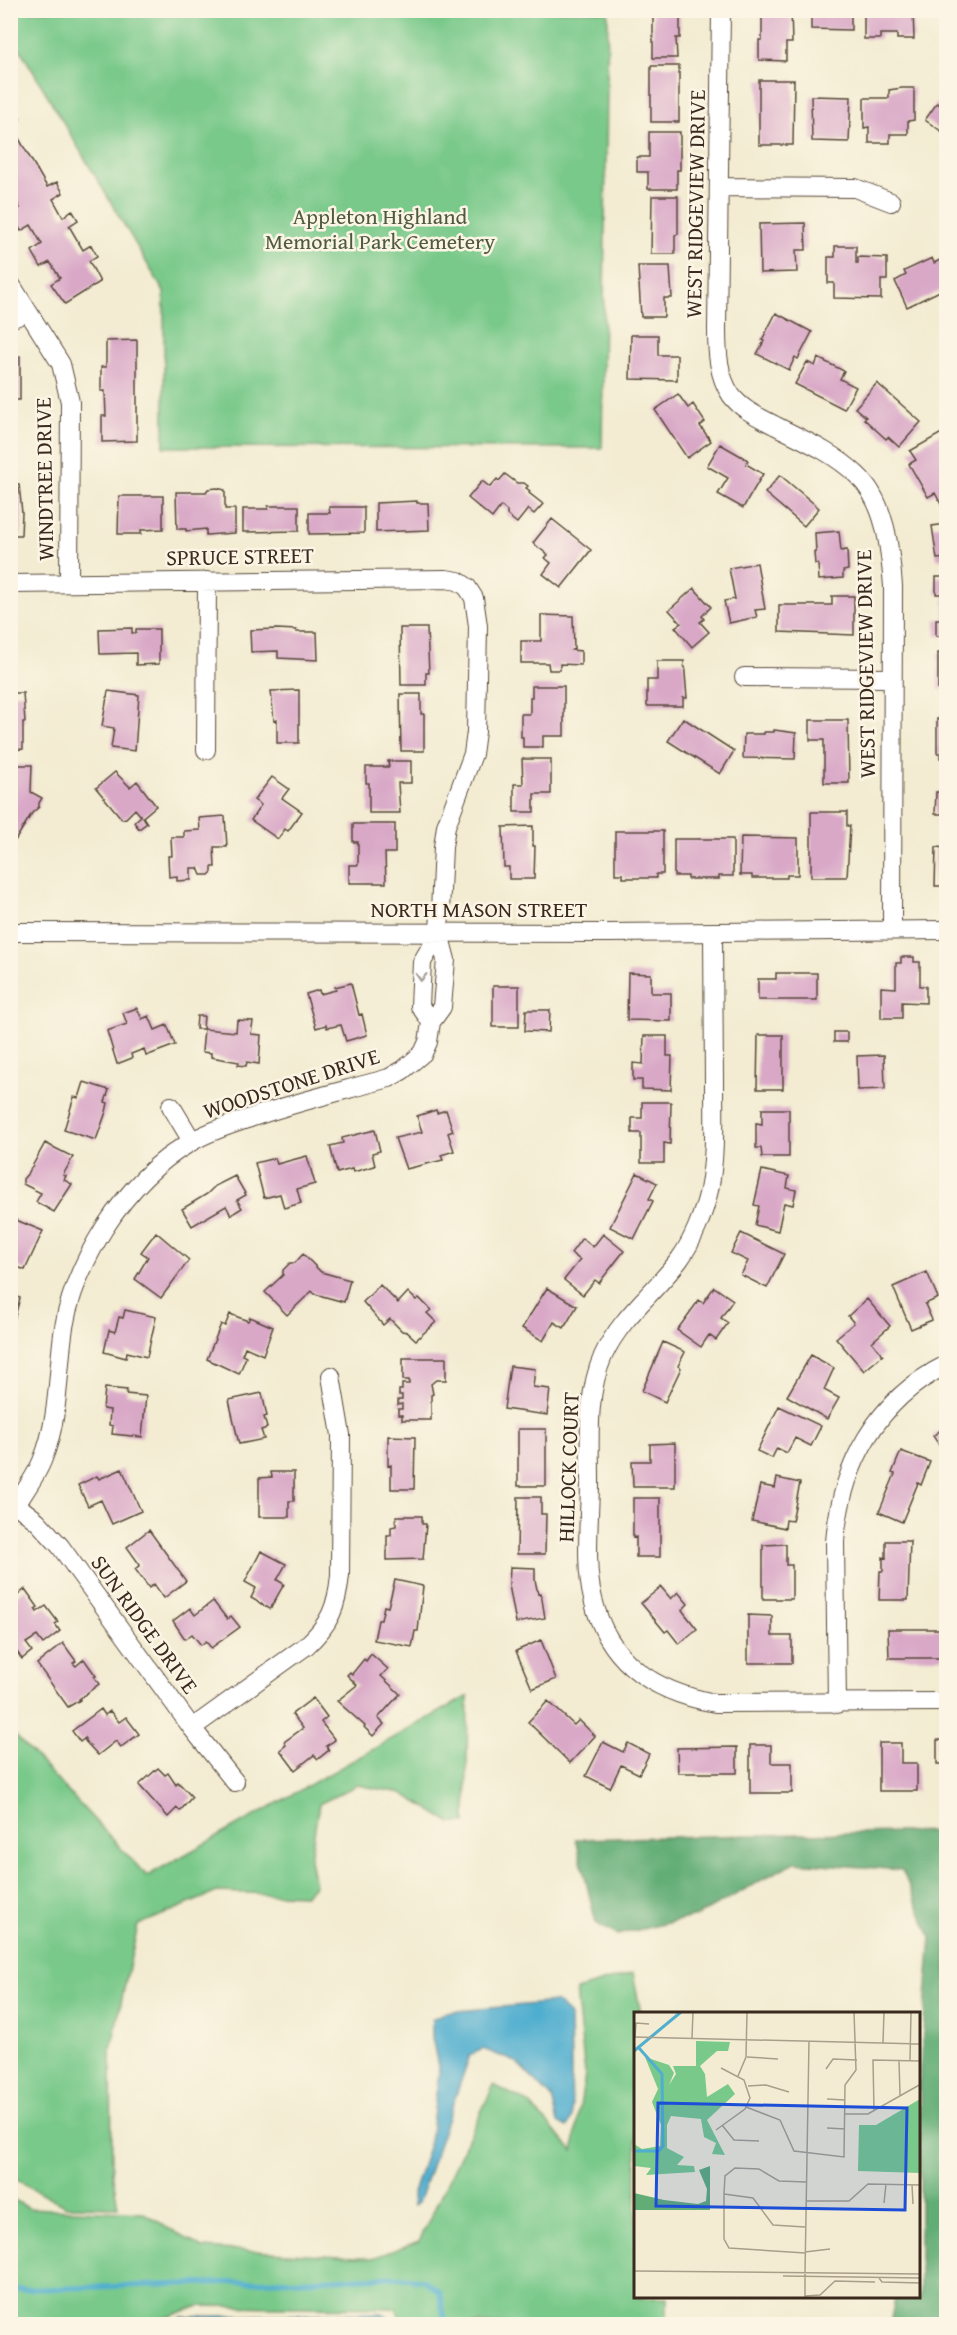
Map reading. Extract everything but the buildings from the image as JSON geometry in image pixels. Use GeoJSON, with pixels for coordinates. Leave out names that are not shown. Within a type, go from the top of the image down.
{"type":"FeatureCollection","features":[{"type":"Feature","properties":{"kind":"street","name":"WEST RIDGEVIEW DRIVE"},"geometry":{"type":"LineString","coordinates":[[721,10],[717,352],[724,381],[730,394],[748,411],[832,455],[859,476],[872,496],[885,528],[891,556],[893,586],[892,930]]}},
{"type":"Feature","properties":{"kind":"street"},"geometry":{"type":"LineString","coordinates":[[719,187],[855,188],[891,202]]}},
{"type":"Feature","properties":{"kind":"street","name":"WINDTREE DRIVE"},"geometry":{"type":"LineString","coordinates":[[10,283],[61,364],[70,402],[69,583]]}},
{"type":"Feature","properties":{"kind":"street"},"geometry":{"type":"LineString","coordinates":[[10,319],[28,312]]}},
{"type":"Feature","properties":{"kind":"street","name":"SPRUCE STREET"},"geometry":{"type":"LineString","coordinates":[[10,584],[429,578],[458,581],[467,587],[474,598],[478,626],[476,732],[473,754],[446,826],[439,933]]}},
{"type":"Feature","properties":{"kind":"street"},"geometry":{"type":"LineString","coordinates":[[206,750],[207,580]]}},
{"type":"Feature","properties":{"kind":"street"},"geometry":{"type":"LineString","coordinates":[[744,676],[892,678]]}},
{"type":"Feature","properties":{"kind":"street","name":"NORTH MASON STREET"},"geometry":{"type":"LineString","coordinates":[[10,932],[439,933],[946,930]]}},
{"type":"Feature","properties":{"kind":"street","name":"HILLOCK COURT"},"geometry":{"type":"LineString","coordinates":[[713,932],[714,1135],[709,1191],[690,1243],[678,1261],[621,1325],[597,1371],[590,1413],[590,1557],[593,1599],[605,1631],[621,1655],[648,1680],[689,1698],[715,1703],[946,1702]]}},
{"type":"Feature","properties":{"kind":"street","name":"WOODSTONE DRIVE"},"geometry":{"type":"LineString","coordinates":[[14,1502],[41,1462],[52,1431],[64,1327],[70,1299],[84,1264],[117,1209],[135,1188],[170,1156],[192,1141],[218,1129],[278,1108],[389,1078],[403,1070],[423,1053],[428,1042],[431,1022],[420,1006],[422,962],[439,933]]}},
{"type":"Feature","properties":{"kind":"street"},"geometry":{"type":"LineString","coordinates":[[171,1106],[192,1141]]}},
{"type":"Feature","properties":{"kind":"street"},"geometry":{"type":"LineString","coordinates":[[837,1704],[835,1542],[841,1498],[859,1452],[885,1411],[914,1384],[946,1365]]}},
{"type":"Feature","properties":{"kind":"street"},"geometry":{"type":"LineString","coordinates":[[192,1728],[306,1646],[321,1632],[332,1615],[338,1598],[340,1575],[341,1435],[331,1376]]}},
{"type":"Feature","properties":{"kind":"street","name":"SUN RIDGE DRIVE"},"geometry":{"type":"LineString","coordinates":[[14,1502],[37,1521],[60,1546],[192,1728],[235,1782]]}},
{"type":"Feature","properties":{"kind":"green space","name":"Appleton Highland Memorial Park Cemetery"},"geometry":{"type":"Polygon","coordinates":[[[10,11],[608,11],[602,448],[164,447],[164,292],[11,34],[10,11]]]}},
{"type":"Feature","properties":{"kind":"green space"},"geometry":{"type":"Polygon","coordinates":[[[468,1696],[466,1823],[451,1823],[402,1793],[357,1785],[319,1804],[310,1859],[315,1885],[305,1895],[217,1892],[138,1925],[111,2049],[112,2171],[118,2207],[66,2206],[11,2177],[11,1731],[147,1876],[468,1696]]]}},
{"type":"Feature","properties":{"kind":"green space"},"geometry":{"type":"Polygon","coordinates":[[[946,1831],[946,2324],[890,2324],[895,2299],[921,2299],[921,2057],[931,1937],[902,1870],[794,1862],[697,1916],[617,1935],[596,1923],[576,1839],[946,1831]]]}},
{"type":"Feature","properties":{"kind":"green space"},"geometry":{"type":"Polygon","coordinates":[[[633,1973],[641,2012],[634,2012],[634,2299],[667,2299],[667,2324],[403,2324],[396,2308],[199,2306],[153,2324],[11,2324],[11,2198],[28,2208],[144,2213],[202,2248],[373,2258],[419,2241],[494,2085],[529,2103],[573,2151],[585,2074],[576,1990],[633,1973]]]}},
{"type":"Feature","properties":{"kind":"water"},"geometry":{"type":"Polygon","coordinates":[[[557,2002],[570,2015],[572,2118],[567,2128],[558,2123],[552,2098],[516,2062],[483,2049],[470,2055],[418,2203],[413,2206],[412,2196],[430,2141],[439,2071],[432,2037],[432,2019],[446,2012],[557,2002]]]}},
{"type":"Feature","properties":{"kind":"water"},"geometry":{"type":"Polygon","coordinates":[[[381,2313],[397,2324],[173,2324],[182,2317],[381,2313]]]}},
{"type":"Feature","properties":{"kind":"waterway"},"geometry":{"type":"LineString","coordinates":[[10,2290],[393,2277],[423,2280],[439,2291],[446,2324]]}}]}
